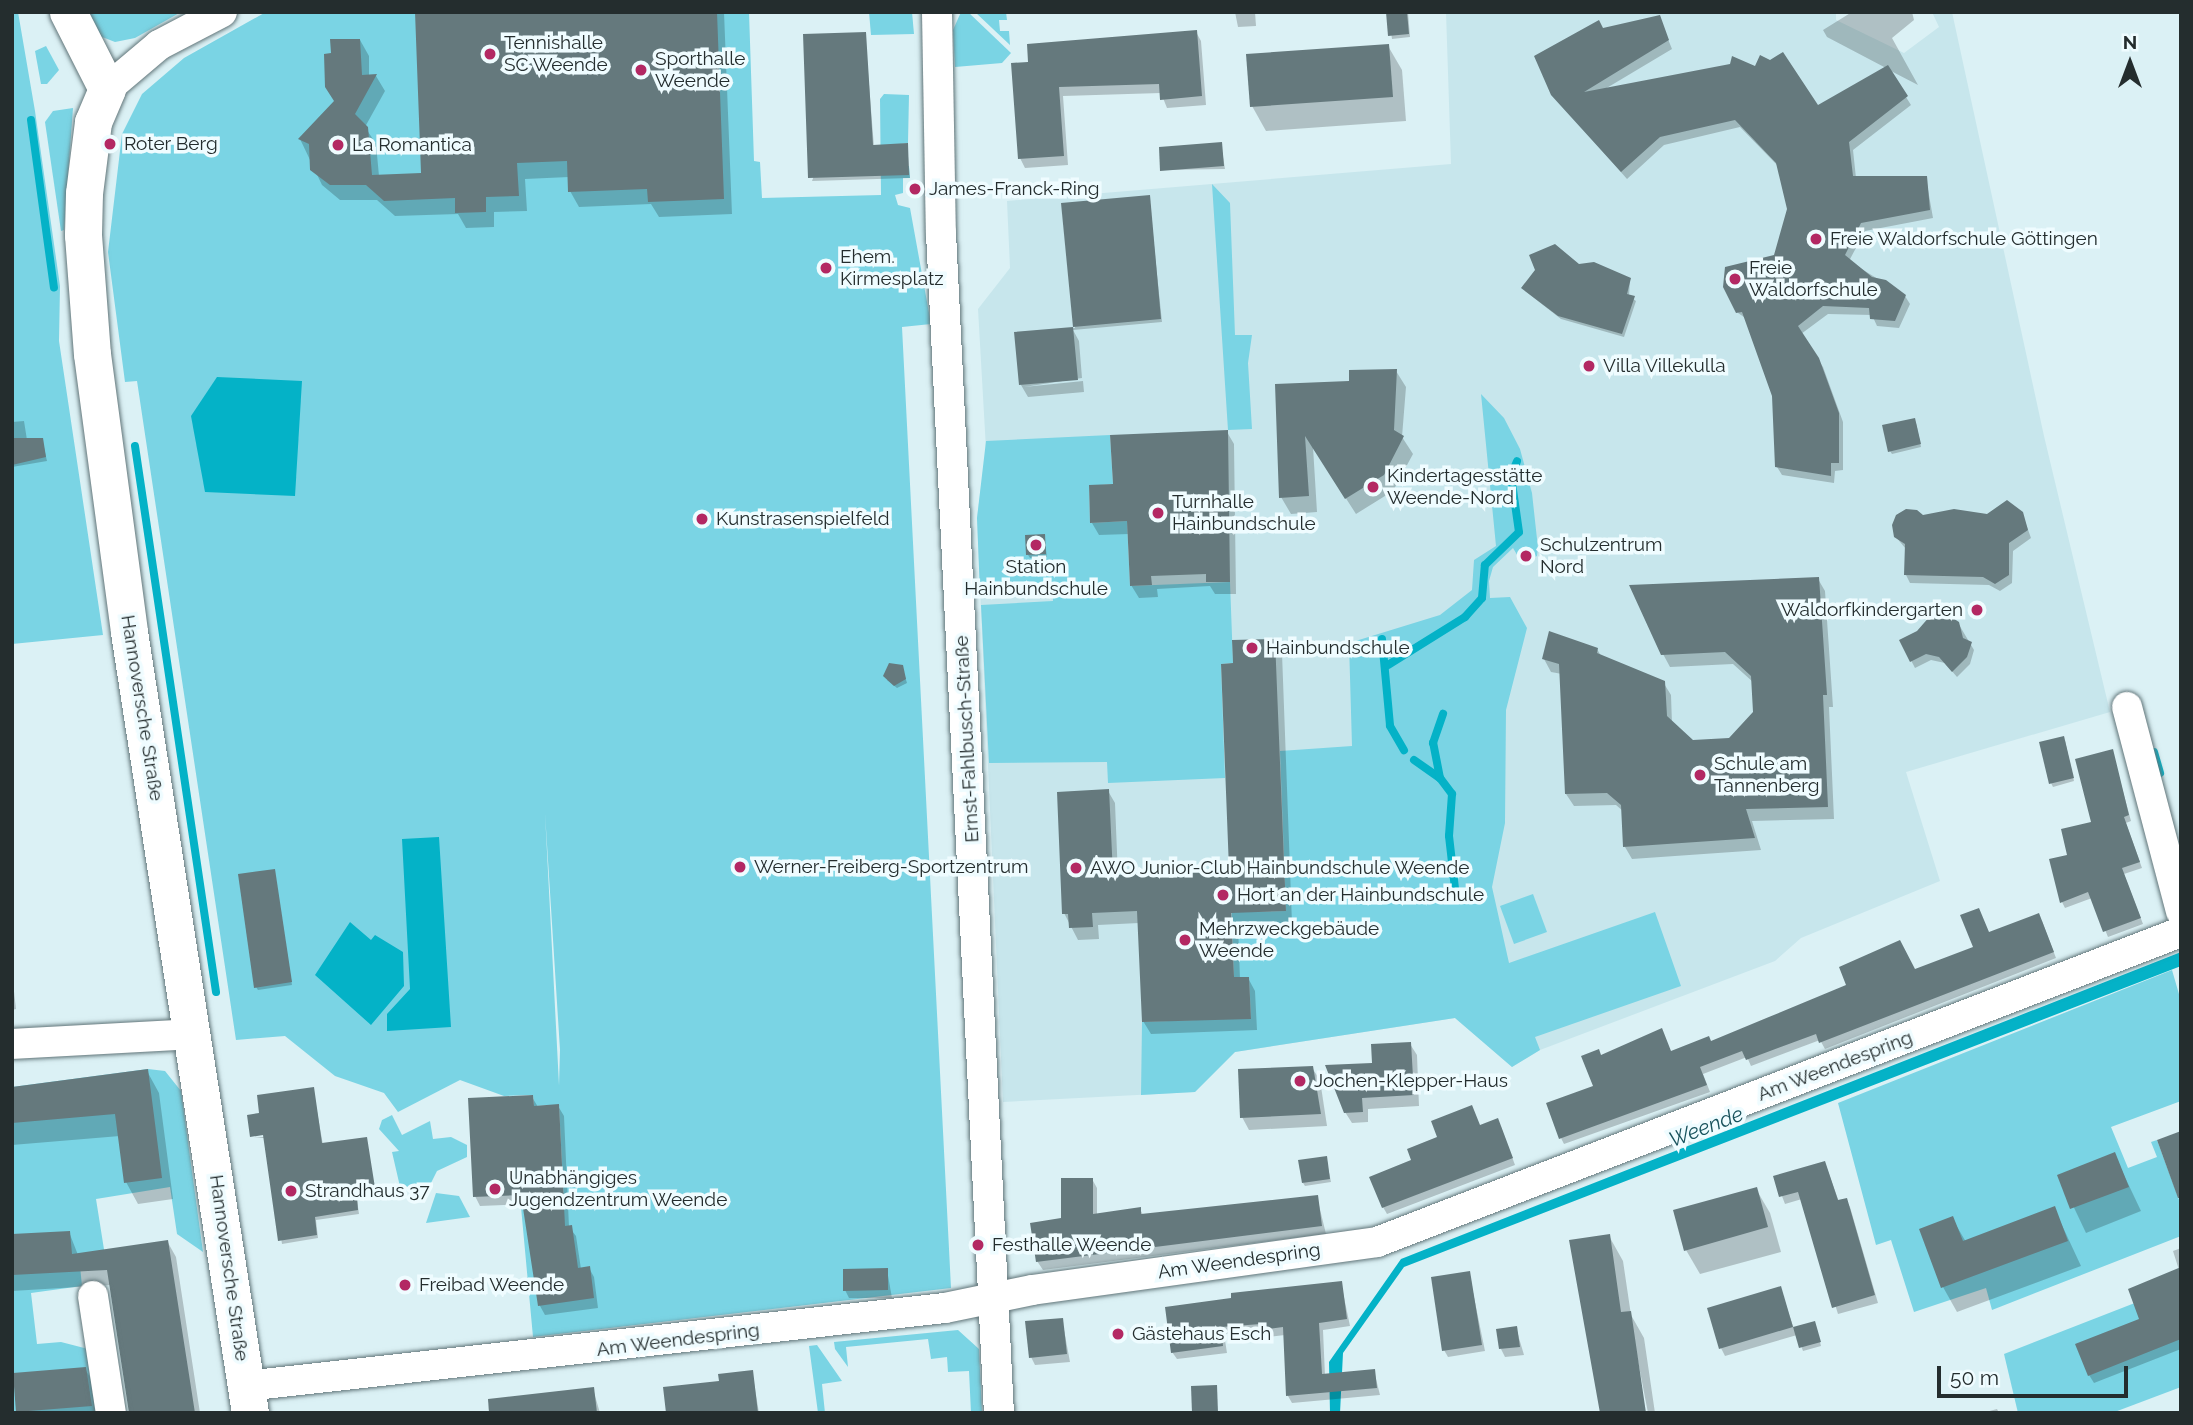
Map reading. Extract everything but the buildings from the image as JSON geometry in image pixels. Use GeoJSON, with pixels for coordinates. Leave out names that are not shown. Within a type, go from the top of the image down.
{"type":"FeatureCollection","features":[{"type":"Feature","properties":{"kind":"street"},"geometry":{"type":"LineString","coordinates":[[68,12],[107,89],[159,45],[222,12]]}},
{"type":"Feature","properties":{"kind":"street","name":"Ernst-Fahlbusch-Straße"},"geometry":{"type":"LineString","coordinates":[[937,12],[936,78],[941,233],[999,1413]]}},
{"type":"Feature","properties":{"kind":"street","name":"Hannoversche Straße"},"geometry":{"type":"LineString","coordinates":[[107,89],[93,122],[84,193],[83,235],[92,354],[129,632],[194,1034],[248,1399]]}},
{"type":"Feature","properties":{"kind":"street"},"geometry":{"type":"LineString","coordinates":[[2127,707],[2181,912]]}},
{"type":"Feature","properties":{"kind":"street","name":"Am Weendespring"},"geometry":{"type":"LineString","coordinates":[[248,1399],[599,1349],[945,1308],[993,1298],[1377,1242],[2181,933]]}},
{"type":"Feature","properties":{"kind":"street"},"geometry":{"type":"LineString","coordinates":[[12,1044],[194,1034]]}},
{"type":"Feature","properties":{"kind":"street"},"geometry":{"type":"LineString","coordinates":[[93,1296],[111,1413]]}},
{"type":"Feature","properties":{"kind":"shaded area"},"geometry":{"type":"Polygon","coordinates":[[[12,12],[18,12],[35,111],[60,286],[59,341],[103,635],[12,644],[12,12]]]}},
{"type":"Feature","properties":{"kind":"shaded area"},"geometry":{"type":"Polygon","coordinates":[[[83,12],[181,12],[135,38],[115,42],[92,33],[83,12]]]}},
{"type":"Feature","properties":{"kind":"shaded area"},"geometry":{"type":"Polygon","coordinates":[[[266,12],[749,12],[754,161],[760,162],[762,198],[881,195],[880,99],[884,94],[909,95],[908,143],[901,144],[902,166],[909,166],[910,178],[903,178],[903,193],[895,195],[898,205],[910,208],[931,324],[902,327],[951,1288],[533,1337],[521,1207],[564,1205],[559,1105],[534,1106],[533,1095],[504,1096],[460,1080],[398,1112],[384,1093],[335,1076],[285,1036],[236,1040],[137,381],[125,382],[108,252],[122,134],[142,94],[184,58],[266,12]],[[545,813],[559,1086],[560,1050],[545,813]]]}},
{"type":"Feature","properties":{"kind":"shaded area"},"geometry":{"type":"Polygon","coordinates":[[[869,12],[912,12],[914,34],[871,35],[869,12]]]}},
{"type":"Feature","properties":{"kind":"shaded area"},"geometry":{"type":"Polygon","coordinates":[[[961,12],[968,12],[1011,53],[1002,63],[955,67],[953,30],[961,12]]]}},
{"type":"Feature","properties":{"kind":"shaded area"},"geometry":{"type":"Polygon","coordinates":[[[975,12],[1006,12],[1007,20],[999,20],[1000,31],[1009,31],[1010,45],[975,12]]]}},
{"type":"Feature","properties":{"kind":"shaded area","name":"Schulzentrum Nord"},"geometry":{"type":"Polygon","coordinates":[[[1446,12],[1836,12],[1836,20],[1904,53],[1939,27],[1932,12],[1952,12],[2044,436],[2110,712],[1906,772],[1940,881],[1801,938],[1775,961],[1540,1050],[1512,1067],[1455,1018],[1235,1052],[1195,1092],[1003,1102],[977,518],[986,449],[978,309],[1010,268],[1007,201],[1451,164],[1446,12]]]}},
{"type":"Feature","properties":{"kind":"shaded area"},"geometry":{"type":"Polygon","coordinates":[[[46,46],[59,70],[47,84],[41,84],[35,51],[46,46]]]}},
{"type":"Feature","properties":{"kind":"shaded area"},"geometry":{"type":"Polygon","coordinates":[[[73,108],[64,230],[61,231],[45,122],[53,111],[73,108]]]}},
{"type":"Feature","properties":{"kind":"shaded area"},"geometry":{"type":"Polygon","coordinates":[[[1212,184],[1230,203],[1235,335],[1252,335],[1248,363],[1252,429],[1228,430],[1212,184]]]}},
{"type":"Feature","properties":{"kind":"shaded area"},"geometry":{"type":"Polygon","coordinates":[[[217,377],[302,381],[295,496],[205,492],[191,416],[217,377]]]}},
{"type":"Feature","properties":{"kind":"shaded area"},"geometry":{"type":"Polygon","coordinates":[[[1481,394],[1504,418],[1520,449],[1532,493],[1538,548],[1537,556],[1522,563],[1513,548],[1493,567],[1489,581],[1490,598],[1510,597],[1527,628],[1506,710],[1505,823],[1492,887],[1509,963],[1655,912],[1681,986],[1535,1037],[1540,1050],[1512,1067],[1455,1018],[1235,1052],[1195,1092],[1141,1095],[1142,1022],[1251,1018],[1249,977],[1234,977],[1231,897],[1254,912],[1286,911],[1280,751],[1352,746],[1349,643],[1440,615],[1472,590],[1474,560],[1496,546],[1481,394]]]}},
{"type":"Feature","properties":{"kind":"shaded area"},"geometry":{"type":"Polygon","coordinates":[[[1110,435],[1113,484],[1089,486],[1090,523],[1127,521],[1130,586],[1230,582],[1233,663],[1221,664],[1225,778],[1108,783],[1107,762],[989,763],[981,605],[1053,601],[1052,590],[980,593],[977,518],[986,441],[1110,435]]]}},
{"type":"Feature","properties":{"kind":"shaded area"},"geometry":{"type":"Polygon","coordinates":[[[439,837],[451,1027],[387,1031],[387,1014],[410,989],[402,839],[439,837]]]}},
{"type":"Feature","properties":{"kind":"shaded area"},"geometry":{"type":"Polygon","coordinates":[[[1533,894],[1547,932],[1514,944],[1500,906],[1533,894]]]}},
{"type":"Feature","properties":{"kind":"shaded area"},"geometry":{"type":"Polygon","coordinates":[[[350,922],[371,940],[375,935],[403,952],[404,986],[371,1025],[315,975],[350,922]]]}},
{"type":"Feature","properties":{"kind":"shaded area"},"geometry":{"type":"Polygon","coordinates":[[[2181,952],[2181,966],[1404,1267],[1343,1353],[1340,1413],[1330,1413],[1329,1362],[1401,1259],[2181,952]]]}},
{"type":"Feature","properties":{"kind":"shaded area"},"geometry":{"type":"Polygon","coordinates":[[[2172,970],[2181,1001],[2181,1101],[2111,1127],[2128,1168],[2157,1157],[2151,1142],[2157,1140],[2181,1205],[2181,1236],[1992,1310],[1986,1288],[1914,1312],[1891,1240],[1876,1245],[1838,1103],[2172,970]]]}},
{"type":"Feature","properties":{"kind":"shaded area"},"geometry":{"type":"Polygon","coordinates":[[[148,1069],[165,1071],[181,1091],[203,1252],[177,1234],[170,1187],[96,1199],[106,1262],[80,1266],[82,1286],[31,1293],[37,1344],[61,1342],[92,1350],[99,1413],[12,1413],[12,1087],[148,1069]]]}},
{"type":"Feature","properties":{"kind":"shaded area"},"geometry":{"type":"Polygon","coordinates":[[[392,1115],[402,1135],[430,1121],[433,1139],[451,1137],[467,1145],[467,1157],[437,1171],[429,1187],[401,1191],[392,1152],[399,1151],[379,1129],[382,1120],[392,1115]]]}},
{"type":"Feature","properties":{"kind":"shaded area"},"geometry":{"type":"Polygon","coordinates":[[[436,1193],[459,1196],[470,1217],[426,1223],[436,1193]]]}},
{"type":"Feature","properties":{"kind":"shaded area"},"geometry":{"type":"Polygon","coordinates":[[[2181,1285],[2181,1387],[2112,1413],[2018,1413],[2004,1354],[2181,1285]]]}},
{"type":"Feature","properties":{"kind":"shaded area"},"geometry":{"type":"Polygon","coordinates":[[[958,1330],[979,1349],[982,1413],[971,1413],[969,1371],[948,1372],[947,1357],[931,1359],[928,1339],[846,1347],[848,1367],[835,1349],[834,1342],[958,1330]]]}},
{"type":"Feature","properties":{"kind":"shaded area"},"geometry":{"type":"Polygon","coordinates":[[[817,1345],[842,1381],[822,1384],[825,1413],[818,1413],[809,1346],[817,1345]]]}},
{"type":"Feature","properties":{"kind":"waterway"},"geometry":{"type":"LineString","coordinates":[[31,120],[54,287]]}},
{"type":"Feature","properties":{"kind":"waterway"},"geometry":{"type":"LineString","coordinates":[[135,446],[216,992]]}},
{"type":"Feature","properties":{"kind":"waterway"},"geometry":{"type":"LineString","coordinates":[[1388,665],[1465,617],[1482,598],[1485,565],[1519,532],[1511,476],[1517,461]]}},
{"type":"Feature","properties":{"kind":"waterway"},"geometry":{"type":"LineString","coordinates":[[1382,639],[1390,726],[1404,750]]}},
{"type":"Feature","properties":{"kind":"waterway"},"geometry":{"type":"LineString","coordinates":[[1440,778],[1433,743],[1443,714]]}},
{"type":"Feature","properties":{"kind":"waterway"},"geometry":{"type":"LineString","coordinates":[[2154,752],[2160,773]]}},
{"type":"Feature","properties":{"kind":"waterway"},"geometry":{"type":"LineString","coordinates":[[1414,760],[1440,778],[1452,794],[1449,836],[1455,889]]}},
{"type":"Feature","properties":{"kind":"place","name":"Tennishalle SC Weende"},"geometry":{"type":"Point","coordinates":[490,54]}},
{"type":"Feature","properties":{"kind":"place","name":"Sporthalle Weende"},"geometry":{"type":"Point","coordinates":[641,70]}},
{"type":"Feature","properties":{"kind":"place","name":"Roter Berg"},"geometry":{"type":"Point","coordinates":[110,144]}},
{"type":"Feature","properties":{"kind":"place","name":"La Romantica"},"geometry":{"type":"Point","coordinates":[338,145]}},
{"type":"Feature","properties":{"kind":"place","name":"James-Franck-Ring"},"geometry":{"type":"Point","coordinates":[915,189]}},
{"type":"Feature","properties":{"kind":"place","name":"Freie Waldorfschule Göttingen"},"geometry":{"type":"Point","coordinates":[1816,239]}},
{"type":"Feature","properties":{"kind":"place","name":"Ehem. Kirmesplatz"},"geometry":{"type":"Point","coordinates":[826,268]}},
{"type":"Feature","properties":{"kind":"place","name":"Freie Waldorfschule"},"geometry":{"type":"Point","coordinates":[1735,279]}},
{"type":"Feature","properties":{"kind":"place","name":"Villa Villekulla"},"geometry":{"type":"Point","coordinates":[1589,366]}},
{"type":"Feature","properties":{"kind":"place","name":"Kindertagesstätte Weende-Nord"},"geometry":{"type":"Point","coordinates":[1373,487]}},
{"type":"Feature","properties":{"kind":"place","name":"Turnhalle Hainbundschule"},"geometry":{"type":"Point","coordinates":[1158,513]}},
{"type":"Feature","properties":{"kind":"place","name":"Kunstrasenspielfeld"},"geometry":{"type":"Point","coordinates":[702,519]}},
{"type":"Feature","properties":{"kind":"place","name":"Station Hainbundschule"},"geometry":{"type":"Point","coordinates":[1036,545]}},
{"type":"Feature","properties":{"kind":"place","name":"Schulzentrum Nord"},"geometry":{"type":"Point","coordinates":[1526,556]}},
{"type":"Feature","properties":{"kind":"place","name":"Waldorfkindergarten"},"geometry":{"type":"Point","coordinates":[1977,610]}},
{"type":"Feature","properties":{"kind":"place","name":"Hainbundschule"},"geometry":{"type":"Point","coordinates":[1252,648]}},
{"type":"Feature","properties":{"kind":"place","name":"Schule am Tannenberg"},"geometry":{"type":"Point","coordinates":[1700,775]}},
{"type":"Feature","properties":{"kind":"place","name":"Werner-Freiberg-Sportzentrum"},"geometry":{"type":"Point","coordinates":[740,867]}},
{"type":"Feature","properties":{"kind":"place","name":"AWO Junior-Club Hainbundschule Weende"},"geometry":{"type":"Point","coordinates":[1076,868]}},
{"type":"Feature","properties":{"kind":"place","name":"Hort an der Hainbundschule"},"geometry":{"type":"Point","coordinates":[1223,895]}},
{"type":"Feature","properties":{"kind":"place","name":"Mehrzweckgebäude Weende"},"geometry":{"type":"Point","coordinates":[1185,940]}},
{"type":"Feature","properties":{"kind":"place","name":"Jochen-Klepper-Haus"},"geometry":{"type":"Point","coordinates":[1300,1081]}},
{"type":"Feature","properties":{"kind":"place","name":"Unabhängiges Jugendzentrum Weende"},"geometry":{"type":"Point","coordinates":[495,1189]}},
{"type":"Feature","properties":{"kind":"place","name":"Strandhaus 37"},"geometry":{"type":"Point","coordinates":[291,1191]}},
{"type":"Feature","properties":{"kind":"place","name":"Festhalle Weende"},"geometry":{"type":"Point","coordinates":[978,1245]}},
{"type":"Feature","properties":{"kind":"place","name":"Freibad Weende"},"geometry":{"type":"Point","coordinates":[405,1285]}},
{"type":"Feature","properties":{"kind":"place","name":"Gästehaus Esch"},"geometry":{"type":"Point","coordinates":[1118,1334]}},
{"type":"Feature","properties":{"kind":"water label","name":"Weende"},"geometry":{"type":"Point","coordinates":[1706,1127]}}]}
